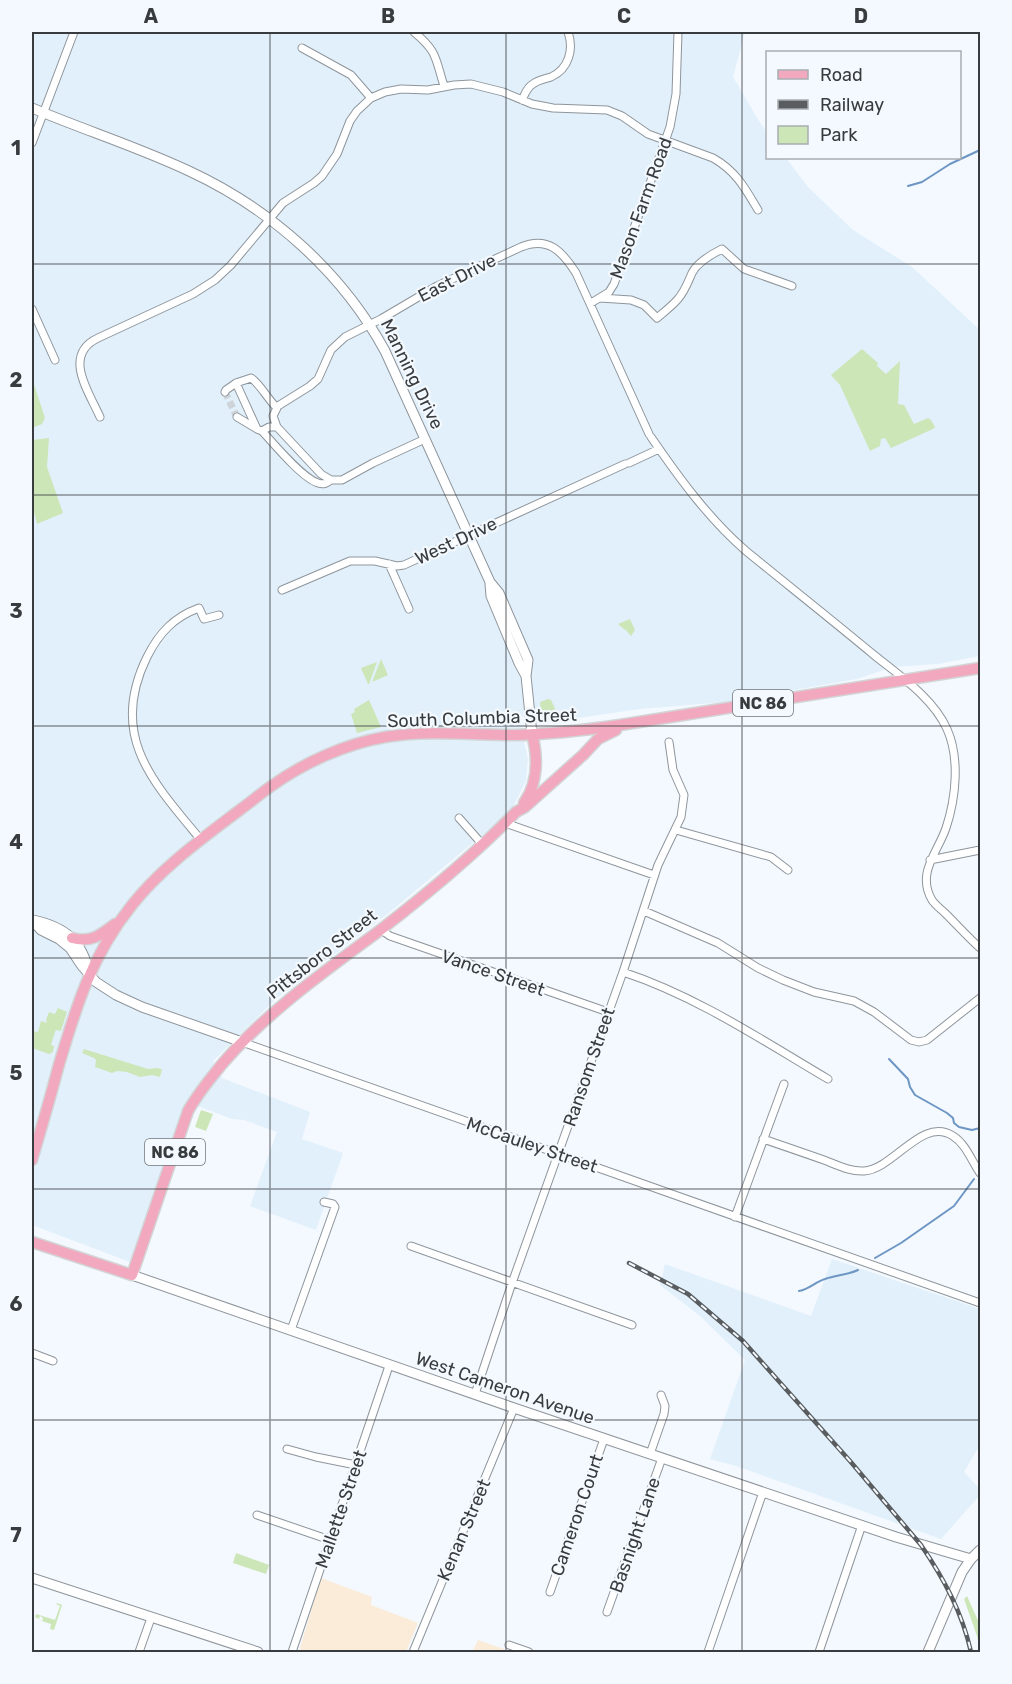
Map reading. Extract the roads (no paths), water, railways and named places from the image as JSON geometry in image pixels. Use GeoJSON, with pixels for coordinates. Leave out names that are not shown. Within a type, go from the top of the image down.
{"type":"FeatureCollection","features":[{"type":"Feature","properties":{"kind":"main road","name":"South Columbia Street"},"geometry":{"type":"LineString","coordinates":[[32,1160],[77,1006],[89,974],[122,918],[156,879],[201,840],[279,781],[317,760],[384,737],[440,733],[563,733],[981,668]]}},
{"type":"Feature","properties":{"kind":"main road","name":"Pittsboro Street"},"geometry":{"type":"LineString","coordinates":[[132,1275],[189,1111],[201,1089],[242,1042],[314,978],[426,894],[583,755],[598,739],[614,732],[620,725]]}},
{"type":"Feature","properties":{"kind":"main road","name":"Manning Drive"},"geometry":{"type":"LineString","coordinates":[[516,812],[528,797],[534,781],[535,745],[532,734]]}},
{"type":"Feature","properties":{"kind":"main road"},"geometry":{"type":"LineString","coordinates":[[72,938],[83,941],[94,939],[122,918]]}},
{"type":"Feature","properties":{"kind":"main road","name":"West Cameron Avenue"},"geometry":{"type":"LineString","coordinates":[[32,1242],[132,1275]]}},
{"type":"Feature","properties":{"kind":"street"},"geometry":{"type":"LineString","coordinates":[[32,143],[74,32]]}},
{"type":"Feature","properties":{"kind":"street"},"geometry":{"type":"LineString","coordinates":[[414,32],[435,54],[444,86]]}},
{"type":"Feature","properties":{"kind":"street"},"geometry":{"type":"LineString","coordinates":[[522,100],[528,88],[534,83],[554,76],[565,67],[570,48],[568,32]]}},
{"type":"Feature","properties":{"kind":"street","name":"Mason Farm Road"},"geometry":{"type":"LineString","coordinates":[[591,303],[611,290],[616,280],[666,141],[674,113],[678,32]]}},
{"type":"Feature","properties":{"kind":"street"},"geometry":{"type":"LineString","coordinates":[[302,48],[351,75],[371,98]]}},
{"type":"Feature","properties":{"kind":"street"},"geometry":{"type":"LineString","coordinates":[[100,417],[81,375],[80,358],[86,345],[207,286],[231,265],[285,202],[314,183],[326,171],[337,154],[353,116],[361,106],[371,98],[392,90],[428,90],[462,84],[478,85],[522,100],[562,110],[607,110],[622,116],[648,134],[713,158],[730,168],[758,210]]}},
{"type":"Feature","properties":{"kind":"street","name":"Manning Drive"},"geometry":{"type":"LineString","coordinates":[[32,108],[192,172],[228,191],[270,219],[298,242],[350,297],[385,351],[490,582],[499,593],[528,660],[526,676],[532,734]]}},
{"type":"Feature","properties":{"kind":"street","name":"East Drive"},"geometry":{"type":"LineString","coordinates":[[276,407],[315,383],[322,374],[331,350],[340,340],[437,286],[531,243],[539,242],[548,245],[568,259],[591,303]]}},
{"type":"Feature","properties":{"kind":"street"},"geometry":{"type":"LineString","coordinates":[[600,298],[631,300],[644,305],[657,318],[679,298],[692,278],[692,273],[711,255],[722,249],[744,269],[792,286]]}},
{"type":"Feature","properties":{"kind":"street"},"geometry":{"type":"LineString","coordinates":[[591,303],[650,435],[693,495],[746,552],[906,680],[933,706],[948,730],[955,759],[952,807],[942,838],[930,860],[926,872],[926,884],[933,902],[981,948]]}},
{"type":"Feature","properties":{"kind":"street"},"geometry":{"type":"LineString","coordinates":[[32,309],[55,360]]}},
{"type":"Feature","properties":{"kind":"street"},"geometry":{"type":"LineString","coordinates":[[225,392],[227,388],[247,378],[254,379],[264,395],[276,407],[273,416],[277,428],[321,474],[332,480],[342,480],[378,460],[425,439]]}},
{"type":"Feature","properties":{"kind":"street"},"geometry":{"type":"LineString","coordinates":[[236,383],[260,430]]}},
{"type":"Feature","properties":{"kind":"street"},"geometry":{"type":"LineString","coordinates":[[237,417],[260,430],[307,477],[325,484],[332,480]]}},
{"type":"Feature","properties":{"kind":"street"},"geometry":{"type":"LineString","coordinates":[[260,430],[269,427],[277,428]]}},
{"type":"Feature","properties":{"kind":"street","name":"West Drive"},"geometry":{"type":"LineString","coordinates":[[282,590],[350,561],[375,561],[404,566],[659,449]]}},
{"type":"Feature","properties":{"kind":"street"},"geometry":{"type":"LineString","coordinates":[[389,564],[409,609]]}},
{"type":"Feature","properties":{"kind":"street"},"geometry":{"type":"LineString","coordinates":[[201,840],[163,794],[146,768],[137,745],[132,706],[134,688],[142,666],[150,650],[168,626],[178,617],[199,608],[204,619],[219,615]]}},
{"type":"Feature","properties":{"kind":"street","name":"Ransom Street"},"geometry":{"type":"LineString","coordinates":[[475,1394],[512,1283],[623,972],[654,875],[683,810],[684,795],[673,770],[669,742]]}},
{"type":"Feature","properties":{"kind":"street"},"geometry":{"type":"LineString","coordinates":[[459,818],[482,844]]}},
{"type":"Feature","properties":{"kind":"street"},"geometry":{"type":"LineString","coordinates":[[506,822],[654,875]]}},
{"type":"Feature","properties":{"kind":"street"},"geometry":{"type":"LineString","coordinates":[[676,830],[771,857],[788,870]]}},
{"type":"Feature","properties":{"kind":"street"},"geometry":{"type":"LineString","coordinates":[[930,860],[981,850]]}},
{"type":"Feature","properties":{"kind":"street"},"geometry":{"type":"LineString","coordinates":[[644,911],[718,943],[758,968],[789,983],[814,992],[854,1001],[874,1012],[911,1040],[919,1042],[927,1040],[981,998]]}},
{"type":"Feature","properties":{"kind":"street"},"geometry":{"type":"LineString","coordinates":[[32,920],[44,923],[72,938],[83,952],[89,974]]}},
{"type":"Feature","properties":{"kind":"street","name":"McCauley Street"},"geometry":{"type":"LineString","coordinates":[[32,920],[41,930],[70,948],[80,964],[99,984],[127,1001],[981,1303]]}},
{"type":"Feature","properties":{"kind":"street","name":"Vance Street"},"geometry":{"type":"LineString","coordinates":[[380,929],[390,936],[608,1012]]}},
{"type":"Feature","properties":{"kind":"street"},"geometry":{"type":"LineString","coordinates":[[623,972],[648,980],[698,1003],[828,1079]]}},
{"type":"Feature","properties":{"kind":"street"},"geometry":{"type":"LineString","coordinates":[[735,1217],[784,1084]]}},
{"type":"Feature","properties":{"kind":"street"},"geometry":{"type":"LineString","coordinates":[[763,1139],[843,1168],[861,1172],[879,1168],[926,1134],[944,1133],[953,1136],[959,1142],[981,1173]]}},
{"type":"Feature","properties":{"kind":"street"},"geometry":{"type":"LineString","coordinates":[[291,1330],[335,1207],[333,1204],[324,1202]]}},
{"type":"Feature","properties":{"kind":"street"},"geometry":{"type":"LineString","coordinates":[[411,1246],[632,1325]]}},
{"type":"Feature","properties":{"kind":"street","name":"West Cameron Avenue"},"geometry":{"type":"LineString","coordinates":[[132,1275],[604,1439],[929,1548],[970,1559]]}},
{"type":"Feature","properties":{"kind":"street"},"geometry":{"type":"LineString","coordinates":[[32,1353],[53,1361]]}},
{"type":"Feature","properties":{"kind":"street","name":"Mallette Street"},"geometry":{"type":"LineString","coordinates":[[292,1653],[389,1366]]}},
{"type":"Feature","properties":{"kind":"street"},"geometry":{"type":"LineString","coordinates":[[650,1454],[664,1414],[665,1406],[661,1395]]}},
{"type":"Feature","properties":{"kind":"street","name":"Kenan Street"},"geometry":{"type":"LineString","coordinates":[[413,1653],[514,1408]]}},
{"type":"Feature","properties":{"kind":"street","name":"Cameron Court"},"geometry":{"type":"LineString","coordinates":[[550,1592],[604,1439]]}},
{"type":"Feature","properties":{"kind":"street"},"geometry":{"type":"LineString","coordinates":[[287,1449],[356,1465]]}},
{"type":"Feature","properties":{"kind":"street","name":"Basnight Lane"},"geometry":{"type":"LineString","coordinates":[[608,1612],[662,1458]]}},
{"type":"Feature","properties":{"kind":"street"},"geometry":{"type":"LineString","coordinates":[[708,1653],[763,1492]]}},
{"type":"Feature","properties":{"kind":"street"},"geometry":{"type":"LineString","coordinates":[[256,1515],[330,1540]]}},
{"type":"Feature","properties":{"kind":"street"},"geometry":{"type":"LineString","coordinates":[[819,1653],[862,1525]]}},
{"type":"Feature","properties":{"kind":"street"},"geometry":{"type":"LineString","coordinates":[[928,1653],[962,1572],[970,1559],[981,1550]]}},
{"type":"Feature","properties":{"kind":"street"},"geometry":{"type":"LineString","coordinates":[[32,1578],[258,1653]]}},
{"type":"Feature","properties":{"kind":"street"},"geometry":{"type":"LineString","coordinates":[[139,1653],[151,1618]]}},
{"type":"Feature","properties":{"kind":"street"},"geometry":{"type":"LineString","coordinates":[[508,1645],[530,1653]]}},
{"type":"Feature","properties":{"kind":"waterway"},"geometry":{"type":"LineString","coordinates":[[961,159],[980,150]]}},
{"type":"Feature","properties":{"kind":"waterway"},"geometry":{"type":"LineString","coordinates":[[908,186],[922,182],[961,159]]}},
{"type":"Feature","properties":{"kind":"waterway"},"geometry":{"type":"LineString","coordinates":[[889,1059],[908,1079],[915,1095],[947,1113],[959,1127],[972,1130],[980,1128]]}},
{"type":"Feature","properties":{"kind":"waterway"},"geometry":{"type":"LineString","coordinates":[[875,1258],[954,1206],[974,1179]]}},
{"type":"Feature","properties":{"kind":"waterway"},"geometry":{"type":"LineString","coordinates":[[799,1291],[825,1279],[858,1270]]}},
{"type":"Feature","properties":{"kind":"tunnel"},"geometry":{"type":"LineString","coordinates":[[225,392],[237,417]]}},
{"type":"Feature","properties":{"kind":"railway"},"geometry":{"type":"LineString","coordinates":[[629,1263],[688,1294],[743,1341],[850,1461],[921,1545],[945,1583],[971,1652]]}}]}
